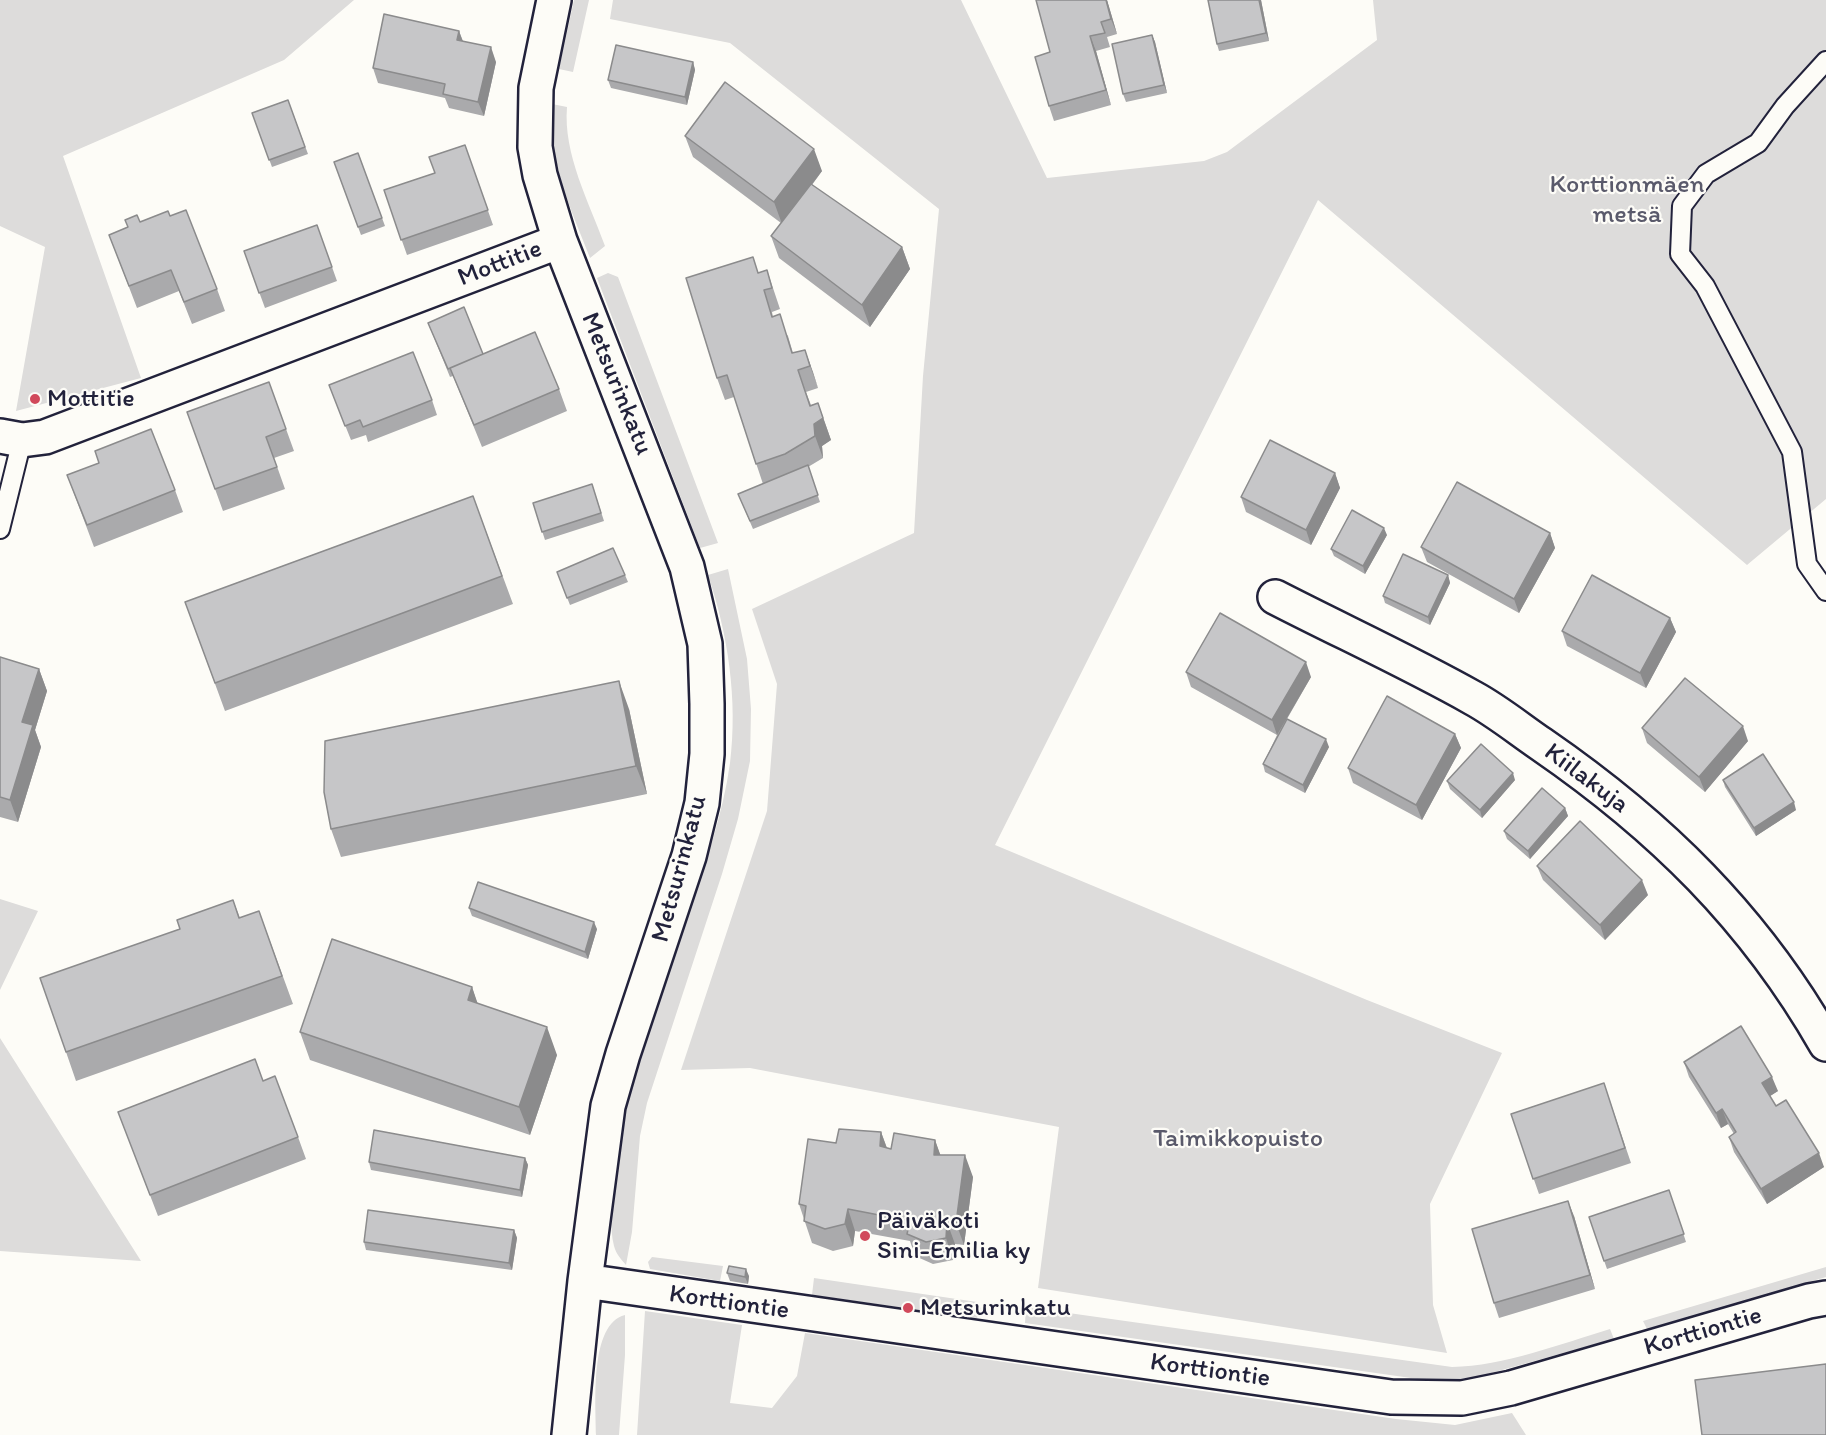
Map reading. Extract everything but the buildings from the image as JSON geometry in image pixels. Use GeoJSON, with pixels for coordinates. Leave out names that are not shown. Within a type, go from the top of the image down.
{"type":"FeatureCollection","features":[{"type":"Feature","properties":{"kind":"street","name":"Metsurinkatu"},"geometry":{"type":"LineString","coordinates":[[554,0],[537,88],[535,147],[540,175],[560,241],[687,567],[705,644],[707,704],[707,754],[702,803],[690,856],[623,1054],[608,1106],[585,1281],[569,1435]]}},
{"type":"Feature","properties":{"kind":"street","name":"Mottitie"},"geometry":{"type":"LineString","coordinates":[[11,438],[45,437],[76,426],[560,241]]}},
{"type":"Feature","properties":{"kind":"street","name":"Kiilakuja"},"geometry":{"type":"LineString","coordinates":[[1275,597],[1475,699],[1588,776],[1684,859],[1734,911],[1769,954],[1803,1004],[1826,1044]]}},
{"type":"Feature","properties":{"kind":"street","name":"Korttiontie"},"geometry":{"type":"LineString","coordinates":[[585,1281],[1391,1397],[1462,1398],[1511,1388],[1826,1298]]}},
{"type":"Feature","properties":{"kind":"lane"},"geometry":{"type":"LineString","coordinates":[[1826,62],[1785,106],[1758,143],[1706,174],[1682,207],[1680,254],[1705,286],[1792,452],[1807,564],[1826,591]]}},
{"type":"Feature","properties":{"kind":"lane"},"geometry":{"type":"LineString","coordinates":[[0,529],[11,438]]}},
{"type":"Feature","properties":{"kind":"green space"},"geometry":{"type":"Polygon","coordinates":[[[0,0],[354,0],[284,60],[63,156],[141,378],[16,411],[45,247],[0,226],[0,0]]]}},
{"type":"Feature","properties":{"kind":"green space"},"geometry":{"type":"Polygon","coordinates":[[[574,0],[589,0],[573,72],[559,69],[574,0]]]}},
{"type":"Feature","properties":{"kind":"green space","name":"Taimikkopuisto"},"geometry":{"type":"Polygon","coordinates":[[[613,0],[961,0],[1047,178],[1204,161],[1227,152],[1377,40],[1373,0],[1826,0],[1826,499],[1747,565],[1318,200],[995,845],[1367,1000],[1502,1053],[1430,1204],[1433,1305],[1447,1353],[1038,1288],[1059,1127],[750,1068],[681,1070],[767,811],[777,684],[752,609],[914,533],[923,376],[939,209],[730,43],[610,19],[613,0]]]}},
{"type":"Feature","properties":{"kind":"green space"},"geometry":{"type":"Polygon","coordinates":[[[552,104],[567,107],[567,125],[573,160],[605,246],[590,258],[568,202],[557,165],[553,145],[552,104]]]}},
{"type":"Feature","properties":{"kind":"green space"},"geometry":{"type":"Polygon","coordinates":[[[608,273],[618,277],[718,543],[700,548],[597,278],[608,273]]]}},
{"type":"Feature","properties":{"kind":"green space"},"geometry":{"type":"Polygon","coordinates":[[[728,569],[747,659],[751,709],[750,761],[738,819],[722,874],[647,1103],[640,1136],[632,1232],[626,1265],[614,1246],[611,1213],[615,1172],[628,1098],[712,841],[723,802],[730,763],[733,715],[730,668],[721,620],[708,575],[728,569]]]}},
{"type":"Feature","properties":{"kind":"green space"},"geometry":{"type":"Polygon","coordinates":[[[0,899],[38,911],[0,990],[0,899]]]}},
{"type":"Feature","properties":{"kind":"green space"},"geometry":{"type":"Polygon","coordinates":[[[0,1038],[141,1261],[0,1251],[0,1038]]]}},
{"type":"Feature","properties":{"kind":"green space"},"geometry":{"type":"Polygon","coordinates":[[[652,1257],[723,1266],[720,1281],[650,1269],[648,1262],[652,1257]]]}},
{"type":"Feature","properties":{"kind":"green space"},"geometry":{"type":"Polygon","coordinates":[[[1826,1267],[1826,1277],[1647,1329],[1643,1321],[1826,1267]]]}},
{"type":"Feature","properties":{"kind":"green space"},"geometry":{"type":"Polygon","coordinates":[[[814,1278],[977,1302],[982,1310],[977,1318],[812,1295],[814,1278]]]}},
{"type":"Feature","properties":{"kind":"green space"},"geometry":{"type":"Polygon","coordinates":[[[1026,1307],[1452,1367],[1492,1363],[1610,1329],[1614,1339],[1473,1378],[1450,1381],[1418,1379],[1025,1323],[1026,1307]]]}},
{"type":"Feature","properties":{"kind":"green space"},"geometry":{"type":"Polygon","coordinates":[[[645,1311],[742,1325],[730,1403],[772,1408],[797,1376],[805,1333],[1396,1419],[1455,1425],[1512,1413],[1526,1435],[637,1435],[645,1311]]]}},
{"type":"Feature","properties":{"kind":"green space"},"geometry":{"type":"Polygon","coordinates":[[[625,1315],[625,1355],[619,1435],[596,1435],[596,1386],[600,1349],[605,1333],[613,1322],[625,1315]]]}},
{"type":"Feature","properties":{"kind":"place","name":"Mottitie"},"geometry":{"type":"Point","coordinates":[35,399]}},
{"type":"Feature","properties":{"kind":"place","name":"Päiväkoti Sini-Emilia ky"},"geometry":{"type":"Point","coordinates":[865,1236]}},
{"type":"Feature","properties":{"kind":"place","name":"Metsurinkatu"},"geometry":{"type":"Point","coordinates":[908,1308]}},
{"type":"Feature","properties":{"kind":"park label","name":"Korttionmäen metsä"},"geometry":{"type":"Point","coordinates":[1627,200]}}]}
